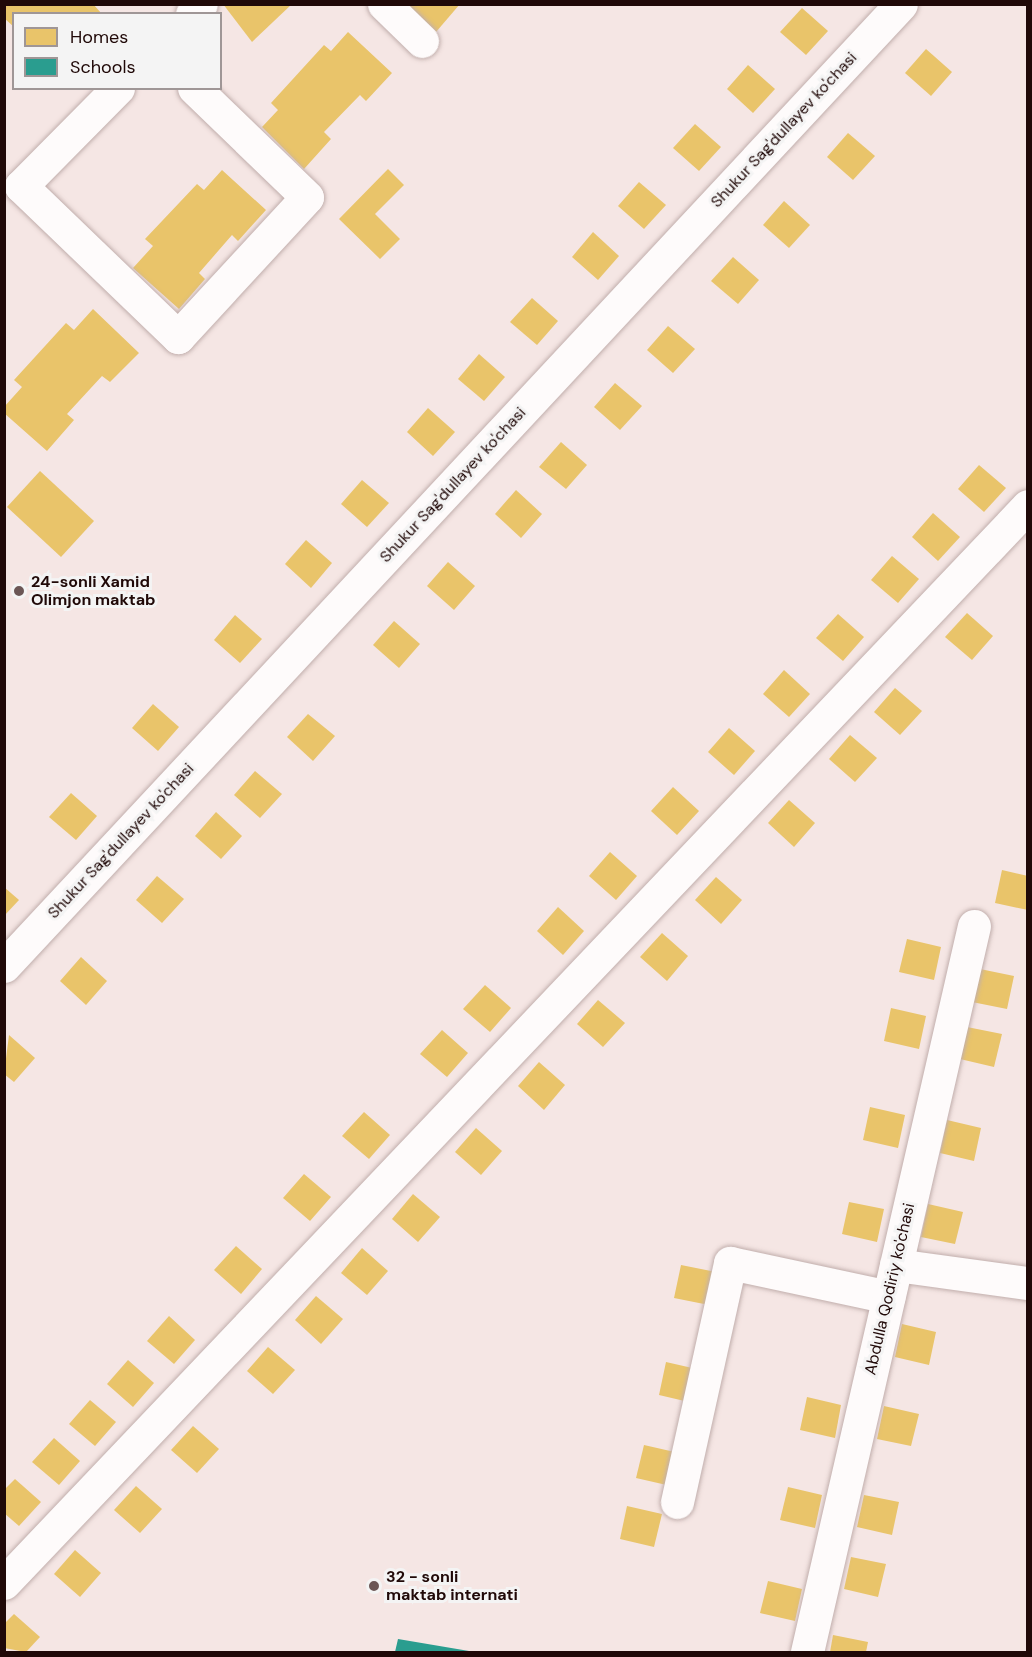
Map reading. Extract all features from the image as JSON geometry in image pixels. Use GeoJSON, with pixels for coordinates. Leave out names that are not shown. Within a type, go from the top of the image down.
{"type":"FeatureCollection","features":[{"type":"Feature","properties":{"kind":"street"},"geometry":{"type":"LineString","coordinates":[[384,4],[422,41]]}},
{"type":"Feature","properties":{"kind":"street","name":"Shukur Sag'dullayev ko'chasi"},"geometry":{"type":"LineString","coordinates":[[4,966],[901,4]]}},
{"type":"Feature","properties":{"kind":"street"},"geometry":{"type":"LineString","coordinates":[[116,90],[21,186],[178,337],[307,197],[196,90]]}},
{"type":"Feature","properties":{"kind":"street"},"geometry":{"type":"LineString","coordinates":[[4,1583],[1028,506]]}},
{"type":"Feature","properties":{"kind":"street","name":"Abdulla Qodiriy ko'chasi"},"geometry":{"type":"LineString","coordinates":[[807,1653],[974,926]]}},
{"type":"Feature","properties":{"kind":"street"},"geometry":{"type":"LineString","coordinates":[[677,1502],[730,1263],[888,1297]]}},
{"type":"Feature","properties":{"kind":"street"},"geometry":{"type":"LineString","coordinates":[[896,1265],[1028,1283]]}},
{"type":"Feature","properties":{"kind":"building: Homes"},"geometry":{"type":"Polygon","coordinates":[[[4,4],[93,4],[100,12],[12,12],[12,25],[4,18],[4,4]]]}},
{"type":"Feature","properties":{"kind":"building: Homes"},"geometry":{"type":"Polygon","coordinates":[[[223,4],[292,4],[252,42],[223,4]]]}},
{"type":"Feature","properties":{"kind":"building: Homes"},"geometry":{"type":"Polygon","coordinates":[[[405,4],[460,4],[436,32],[405,4]]]}},
{"type":"Feature","properties":{"kind":"building: Homes"},"geometry":{"type":"Polygon","coordinates":[[[802,8],[828,31],[806,55],[780,32],[802,8]]]}},
{"type":"Feature","properties":{"kind":"building: Homes"},"geometry":{"type":"Polygon","coordinates":[[[348,32],[392,73],[366,101],[360,95],[324,132],[331,139],[304,169],[262,127],[278,110],[271,103],[324,45],[331,51],[348,32]]]}},
{"type":"Feature","properties":{"kind":"building: Homes"},"geometry":{"type":"Polygon","coordinates":[[[926,49],[952,72],[931,96],[905,73],[926,49]]]}},
{"type":"Feature","properties":{"kind":"building: Homes"},"geometry":{"type":"Polygon","coordinates":[[[748,65],[775,89],[753,113],[727,89],[748,65]]]}},
{"type":"Feature","properties":{"kind":"building: Homes"},"geometry":{"type":"Polygon","coordinates":[[[695,124],[721,147],[699,171],[673,148],[695,124]]]}},
{"type":"Feature","properties":{"kind":"building: Homes"},"geometry":{"type":"Polygon","coordinates":[[[848,133],[875,156],[853,180],[827,157],[848,133]]]}},
{"type":"Feature","properties":{"kind":"building: Homes"},"geometry":{"type":"Polygon","coordinates":[[[388,169],[404,185],[375,214],[400,239],[380,259],[339,219],[388,169]]]}},
{"type":"Feature","properties":{"kind":"building: Homes"},"geometry":{"type":"Polygon","coordinates":[[[222,170],[266,210],[238,241],[232,235],[199,273],[205,279],[179,309],[133,268],[153,246],[145,239],[197,184],[204,190],[222,170]]]}},
{"type":"Feature","properties":{"kind":"building: Homes"},"geometry":{"type":"Polygon","coordinates":[[[639,182],[666,205],[644,229],[618,206],[639,182]]]}},
{"type":"Feature","properties":{"kind":"building: Homes"},"geometry":{"type":"Polygon","coordinates":[[[784,201],[810,225],[789,248],[763,225],[784,201]]]}},
{"type":"Feature","properties":{"kind":"building: Homes"},"geometry":{"type":"Polygon","coordinates":[[[593,232],[619,256],[598,280],[572,257],[593,232]]]}},
{"type":"Feature","properties":{"kind":"building: Homes"},"geometry":{"type":"Polygon","coordinates":[[[733,257],[759,280],[738,304],[711,281],[733,257]]]}},
{"type":"Feature","properties":{"kind":"building: Homes"},"geometry":{"type":"Polygon","coordinates":[[[532,298],[558,321],[537,345],[510,322],[532,298]]]}},
{"type":"Feature","properties":{"kind":"building: Homes"},"geometry":{"type":"Polygon","coordinates":[[[93,309],[139,353],[110,382],[102,376],[67,414],[74,420],[47,451],[4,413],[4,407],[22,387],[14,380],[66,323],[74,330],[93,309]]]}},
{"type":"Feature","properties":{"kind":"building: Homes"},"geometry":{"type":"Polygon","coordinates":[[[668,326],[695,349],[673,373],[647,350],[668,326]]]}},
{"type":"Feature","properties":{"kind":"building: Homes"},"geometry":{"type":"Polygon","coordinates":[[[479,354],[505,377],[484,401],[458,379],[479,354]]]}},
{"type":"Feature","properties":{"kind":"building: Homes"},"geometry":{"type":"Polygon","coordinates":[[[615,383],[642,406],[620,430],[594,407],[615,383]]]}},
{"type":"Feature","properties":{"kind":"building: Homes"},"geometry":{"type":"Polygon","coordinates":[[[428,408],[455,432],[433,456],[407,432],[428,408]]]}},
{"type":"Feature","properties":{"kind":"building: Homes"},"geometry":{"type":"Polygon","coordinates":[[[561,442],[587,465],[566,489],[539,467],[561,442]]]}},
{"type":"Feature","properties":{"kind":"building: Homes"},"geometry":{"type":"Polygon","coordinates":[[[979,465],[1006,488],[984,512],[958,489],[979,465]]]}},
{"type":"Feature","properties":{"kind":"building: Homes"},"geometry":{"type":"Polygon","coordinates":[[[40,471],[94,521],[61,557],[7,507],[40,471]]]}},
{"type":"Feature","properties":{"kind":"building: Homes"},"geometry":{"type":"Polygon","coordinates":[[[362,480],[389,503],[367,527],[341,504],[362,480]]]}},
{"type":"Feature","properties":{"kind":"building: Homes"},"geometry":{"type":"Polygon","coordinates":[[[516,490],[542,514],[521,538],[495,514],[516,490]]]}},
{"type":"Feature","properties":{"kind":"building: Homes"},"geometry":{"type":"Polygon","coordinates":[[[933,513],[960,537],[938,561],[912,537],[933,513]]]}},
{"type":"Feature","properties":{"kind":"building: Homes"},"geometry":{"type":"Polygon","coordinates":[[[306,540],[332,563],[311,588],[285,564],[306,540]]]}},
{"type":"Feature","properties":{"kind":"building: Homes"},"geometry":{"type":"Polygon","coordinates":[[[892,556],[919,579],[898,603],[871,580],[892,556]]]}},
{"type":"Feature","properties":{"kind":"building: Homes"},"geometry":{"type":"Polygon","coordinates":[[[448,562],[475,586],[454,610],[427,586],[448,562]]]}},
{"type":"Feature","properties":{"kind":"building: Homes"},"geometry":{"type":"Polygon","coordinates":[[[967,613],[993,636],[972,660],[945,637],[967,613]]]}},
{"type":"Feature","properties":{"kind":"building: Homes"},"geometry":{"type":"Polygon","coordinates":[[[838,614],[864,637],[843,661],[816,638],[838,614]]]}},
{"type":"Feature","properties":{"kind":"building: Homes"},"geometry":{"type":"Polygon","coordinates":[[[235,615],[262,639],[240,663],[214,640],[235,615]]]}},
{"type":"Feature","properties":{"kind":"building: Homes"},"geometry":{"type":"Polygon","coordinates":[[[394,621],[420,644],[399,668],[373,645],[394,621]]]}},
{"type":"Feature","properties":{"kind":"building: Homes"},"geometry":{"type":"Polygon","coordinates":[[[784,670],[810,694],[789,717],[763,694],[784,670]]]}},
{"type":"Feature","properties":{"kind":"building: Homes"},"geometry":{"type":"Polygon","coordinates":[[[895,688],[922,711],[900,735],[874,712],[895,688]]]}},
{"type":"Feature","properties":{"kind":"building: Homes"},"geometry":{"type":"Polygon","coordinates":[[[153,704],[179,727],[158,751],[132,728],[153,704]]]}},
{"type":"Feature","properties":{"kind":"building: Homes"},"geometry":{"type":"Polygon","coordinates":[[[308,714],[335,736],[313,761],[287,737],[308,714]]]}},
{"type":"Feature","properties":{"kind":"building: Homes"},"geometry":{"type":"Polygon","coordinates":[[[729,728],[755,751],[734,775],[708,752],[729,728]]]}},
{"type":"Feature","properties":{"kind":"building: Homes"},"geometry":{"type":"Polygon","coordinates":[[[850,735],[877,758],[855,782],[829,759],[850,735]]]}},
{"type":"Feature","properties":{"kind":"building: Homes"},"geometry":{"type":"Polygon","coordinates":[[[255,771],[282,794],[260,818],[234,795],[255,771]]]}},
{"type":"Feature","properties":{"kind":"building: Homes"},"geometry":{"type":"Polygon","coordinates":[[[673,787],[699,811],[677,835],[651,811],[673,787]]]}},
{"type":"Feature","properties":{"kind":"building: Homes"},"geometry":{"type":"Polygon","coordinates":[[[71,793],[97,816],[76,840],[49,817],[71,793]]]}},
{"type":"Feature","properties":{"kind":"building: Homes"},"geometry":{"type":"Polygon","coordinates":[[[789,800],[815,823],[794,847],[768,823],[789,800]]]}},
{"type":"Feature","properties":{"kind":"building: Homes"},"geometry":{"type":"Polygon","coordinates":[[[216,812],[242,836],[221,859],[195,836],[216,812]]]}},
{"type":"Feature","properties":{"kind":"building: Homes"},"geometry":{"type":"Polygon","coordinates":[[[610,852],[637,876],[616,900],[589,876],[610,852]]]}},
{"type":"Feature","properties":{"kind":"building: Homes"},"geometry":{"type":"Polygon","coordinates":[[[1002,870],[1028,876],[1028,910],[995,903],[1002,870]]]}},
{"type":"Feature","properties":{"kind":"building: Homes"},"geometry":{"type":"Polygon","coordinates":[[[157,876],[184,899],[162,923],[136,900],[157,876]]]}},
{"type":"Feature","properties":{"kind":"building: Homes"},"geometry":{"type":"Polygon","coordinates":[[[716,877],[742,900],[721,924],[695,900],[716,877]]]}},
{"type":"Feature","properties":{"kind":"building: Homes"},"geometry":{"type":"Polygon","coordinates":[[[4,887],[19,900],[4,916],[4,887]]]}},
{"type":"Feature","properties":{"kind":"building: Homes"},"geometry":{"type":"Polygon","coordinates":[[[558,907],[584,931],[563,955],[537,931],[558,907]]]}},
{"type":"Feature","properties":{"kind":"building: Homes"},"geometry":{"type":"Polygon","coordinates":[[[662,933],[688,956],[667,981],[640,957],[662,933]]]}},
{"type":"Feature","properties":{"kind":"building: Homes"},"geometry":{"type":"Polygon","coordinates":[[[907,939],[941,947],[934,980],[899,972],[907,939]]]}},
{"type":"Feature","properties":{"kind":"building: Homes"},"geometry":{"type":"Polygon","coordinates":[[[81,957],[107,981],[86,1005],[60,981],[81,957]]]}},
{"type":"Feature","properties":{"kind":"building: Homes"},"geometry":{"type":"Polygon","coordinates":[[[980,969],[1014,976],[1007,1009],[972,1002],[980,969]]]}},
{"type":"Feature","properties":{"kind":"building: Homes"},"geometry":{"type":"Polygon","coordinates":[[[485,985],[511,1008],[490,1032],[463,1009],[485,985]]]}},
{"type":"Feature","properties":{"kind":"building: Homes"},"geometry":{"type":"Polygon","coordinates":[[[598,1000],[625,1023],[603,1047],[577,1024],[598,1000]]]}},
{"type":"Feature","properties":{"kind":"building: Homes"},"geometry":{"type":"Polygon","coordinates":[[[891,1008],[926,1016],[919,1049],[884,1041],[891,1008]]]}},
{"type":"Feature","properties":{"kind":"building: Homes"},"geometry":{"type":"Polygon","coordinates":[[[967,1027],[1002,1034],[994,1067],[960,1059],[967,1027]]]}},
{"type":"Feature","properties":{"kind":"building: Homes"},"geometry":{"type":"Polygon","coordinates":[[[442,1030],[468,1053],[447,1077],[420,1054],[442,1030]]]}},
{"type":"Feature","properties":{"kind":"building: Homes"},"geometry":{"type":"Polygon","coordinates":[[[9,1035],[35,1058],[14,1082],[4,1074],[9,1035]]]}},
{"type":"Feature","properties":{"kind":"building: Homes"},"geometry":{"type":"Polygon","coordinates":[[[539,1062],[565,1085],[544,1110],[518,1086],[539,1062]]]}},
{"type":"Feature","properties":{"kind":"building: Homes"},"geometry":{"type":"Polygon","coordinates":[[[870,1107],[905,1115],[898,1148],[863,1140],[870,1107]]]}},
{"type":"Feature","properties":{"kind":"building: Homes"},"geometry":{"type":"Polygon","coordinates":[[[364,1112],[390,1135],[369,1159],[342,1136],[364,1112]]]}},
{"type":"Feature","properties":{"kind":"building: Homes"},"geometry":{"type":"Polygon","coordinates":[[[947,1120],[981,1128],[974,1161],[940,1153],[947,1120]]]}},
{"type":"Feature","properties":{"kind":"building: Homes"},"geometry":{"type":"Polygon","coordinates":[[[476,1128],[502,1151],[481,1175],[455,1152],[476,1128]]]}},
{"type":"Feature","properties":{"kind":"building: Homes"},"geometry":{"type":"Polygon","coordinates":[[[304,1174],[331,1197],[310,1221],[283,1198],[304,1174]]]}},
{"type":"Feature","properties":{"kind":"building: Homes"},"geometry":{"type":"Polygon","coordinates":[[[413,1194],[440,1217],[418,1242],[392,1219],[413,1194]]]}},
{"type":"Feature","properties":{"kind":"building: Homes"},"geometry":{"type":"Polygon","coordinates":[[[849,1202],[884,1209],[877,1242],[842,1234],[849,1202]]]}},
{"type":"Feature","properties":{"kind":"building: Homes"},"geometry":{"type":"Polygon","coordinates":[[[928,1204],[963,1212],[955,1244],[921,1237],[928,1204]]]}},
{"type":"Feature","properties":{"kind":"building: Homes"},"geometry":{"type":"Polygon","coordinates":[[[236,1246],[262,1269],[241,1294],[214,1270],[236,1246]]]}},
{"type":"Feature","properties":{"kind":"building: Homes"},"geometry":{"type":"Polygon","coordinates":[[[362,1248],[388,1271],[367,1295],[341,1273],[362,1248]]]}},
{"type":"Feature","properties":{"kind":"building: Homes"},"geometry":{"type":"Polygon","coordinates":[[[681,1265],[716,1272],[709,1305],[674,1298],[681,1265]]]}},
{"type":"Feature","properties":{"kind":"building: Homes"},"geometry":{"type":"Polygon","coordinates":[[[316,1296],[343,1319],[321,1344],[295,1320],[316,1296]]]}},
{"type":"Feature","properties":{"kind":"building: Homes"},"geometry":{"type":"Polygon","coordinates":[[[169,1316],[195,1340],[174,1364],[147,1341],[169,1316]]]}},
{"type":"Feature","properties":{"kind":"building: Homes"},"geometry":{"type":"Polygon","coordinates":[[[902,1324],[936,1332],[929,1365],[895,1357],[902,1324]]]}},
{"type":"Feature","properties":{"kind":"building: Homes"},"geometry":{"type":"Polygon","coordinates":[[[268,1347],[295,1370],[273,1394],[247,1371],[268,1347]]]}},
{"type":"Feature","properties":{"kind":"building: Homes"},"geometry":{"type":"Polygon","coordinates":[[[128,1360],[154,1383],[133,1407],[107,1384],[128,1360]]]}},
{"type":"Feature","properties":{"kind":"building: Homes"},"geometry":{"type":"Polygon","coordinates":[[[666,1362],[701,1370],[693,1403],[659,1395],[666,1362]]]}},
{"type":"Feature","properties":{"kind":"building: Homes"},"geometry":{"type":"Polygon","coordinates":[[[807,1397],[841,1405],[835,1438],[800,1430],[807,1397]]]}},
{"type":"Feature","properties":{"kind":"building: Homes"},"geometry":{"type":"Polygon","coordinates":[[[90,1400],[116,1422],[95,1446],[69,1424],[90,1400]]]}},
{"type":"Feature","properties":{"kind":"building: Homes"},"geometry":{"type":"Polygon","coordinates":[[[884,1406],[919,1414],[911,1446],[877,1439],[884,1406]]]}},
{"type":"Feature","properties":{"kind":"building: Homes"},"geometry":{"type":"Polygon","coordinates":[[[193,1426],[219,1449],[197,1473],[171,1450],[193,1426]]]}},
{"type":"Feature","properties":{"kind":"building: Homes"},"geometry":{"type":"Polygon","coordinates":[[[54,1438],[80,1461],[59,1485],[32,1462],[54,1438]]]}},
{"type":"Feature","properties":{"kind":"building: Homes"},"geometry":{"type":"Polygon","coordinates":[[[644,1445],[679,1453],[671,1486],[636,1478],[644,1445]]]}},
{"type":"Feature","properties":{"kind":"building: Homes"},"geometry":{"type":"Polygon","coordinates":[[[15,1479],[41,1502],[19,1526],[4,1513],[4,1490],[15,1479]]]}},
{"type":"Feature","properties":{"kind":"building: Homes"},"geometry":{"type":"Polygon","coordinates":[[[136,1486],[162,1509],[140,1533],[114,1510],[136,1486]]]}},
{"type":"Feature","properties":{"kind":"building: Homes"},"geometry":{"type":"Polygon","coordinates":[[[788,1487],[822,1495],[815,1528],[780,1520],[788,1487]]]}},
{"type":"Feature","properties":{"kind":"building: Homes"},"geometry":{"type":"Polygon","coordinates":[[[864,1495],[899,1502],[892,1535],[857,1527],[864,1495]]]}},
{"type":"Feature","properties":{"kind":"building: Homes"},"geometry":{"type":"Polygon","coordinates":[[[627,1506],[662,1514],[654,1547],[620,1539],[627,1506]]]}},
{"type":"Feature","properties":{"kind":"building: Homes"},"geometry":{"type":"Polygon","coordinates":[[[75,1550],[101,1573],[80,1597],[54,1574],[75,1550]]]}},
{"type":"Feature","properties":{"kind":"building: Homes"},"geometry":{"type":"Polygon","coordinates":[[[851,1557],[886,1564],[878,1597],[844,1589],[851,1557]]]}},
{"type":"Feature","properties":{"kind":"building: Homes"},"geometry":{"type":"Polygon","coordinates":[[[768,1581],[802,1589],[795,1621],[760,1613],[768,1581]]]}},
{"type":"Feature","properties":{"kind":"building: Homes"},"geometry":{"type":"Polygon","coordinates":[[[14,1614],[40,1637],[26,1652],[4,1648],[4,1624],[14,1614]]]}},
{"type":"Feature","properties":{"kind":"building: Homes"},"geometry":{"type":"Polygon","coordinates":[[[833,1635],[868,1642],[866,1652],[830,1652],[833,1635]]]}},
{"type":"Feature","properties":{"kind":"building: Schools"},"geometry":{"type":"Polygon","coordinates":[[[398,1639],[469,1651],[395,1652],[398,1639]]]}},
{"type":"Feature","properties":{"kind":"place","name":"24-sonli Xamid Olimjon maktab"},"geometry":{"type":"Point","coordinates":[19,591]}},
{"type":"Feature","properties":{"kind":"place","name":"32 - sonli maktab internati"},"geometry":{"type":"Point","coordinates":[374,1586]}}]}
